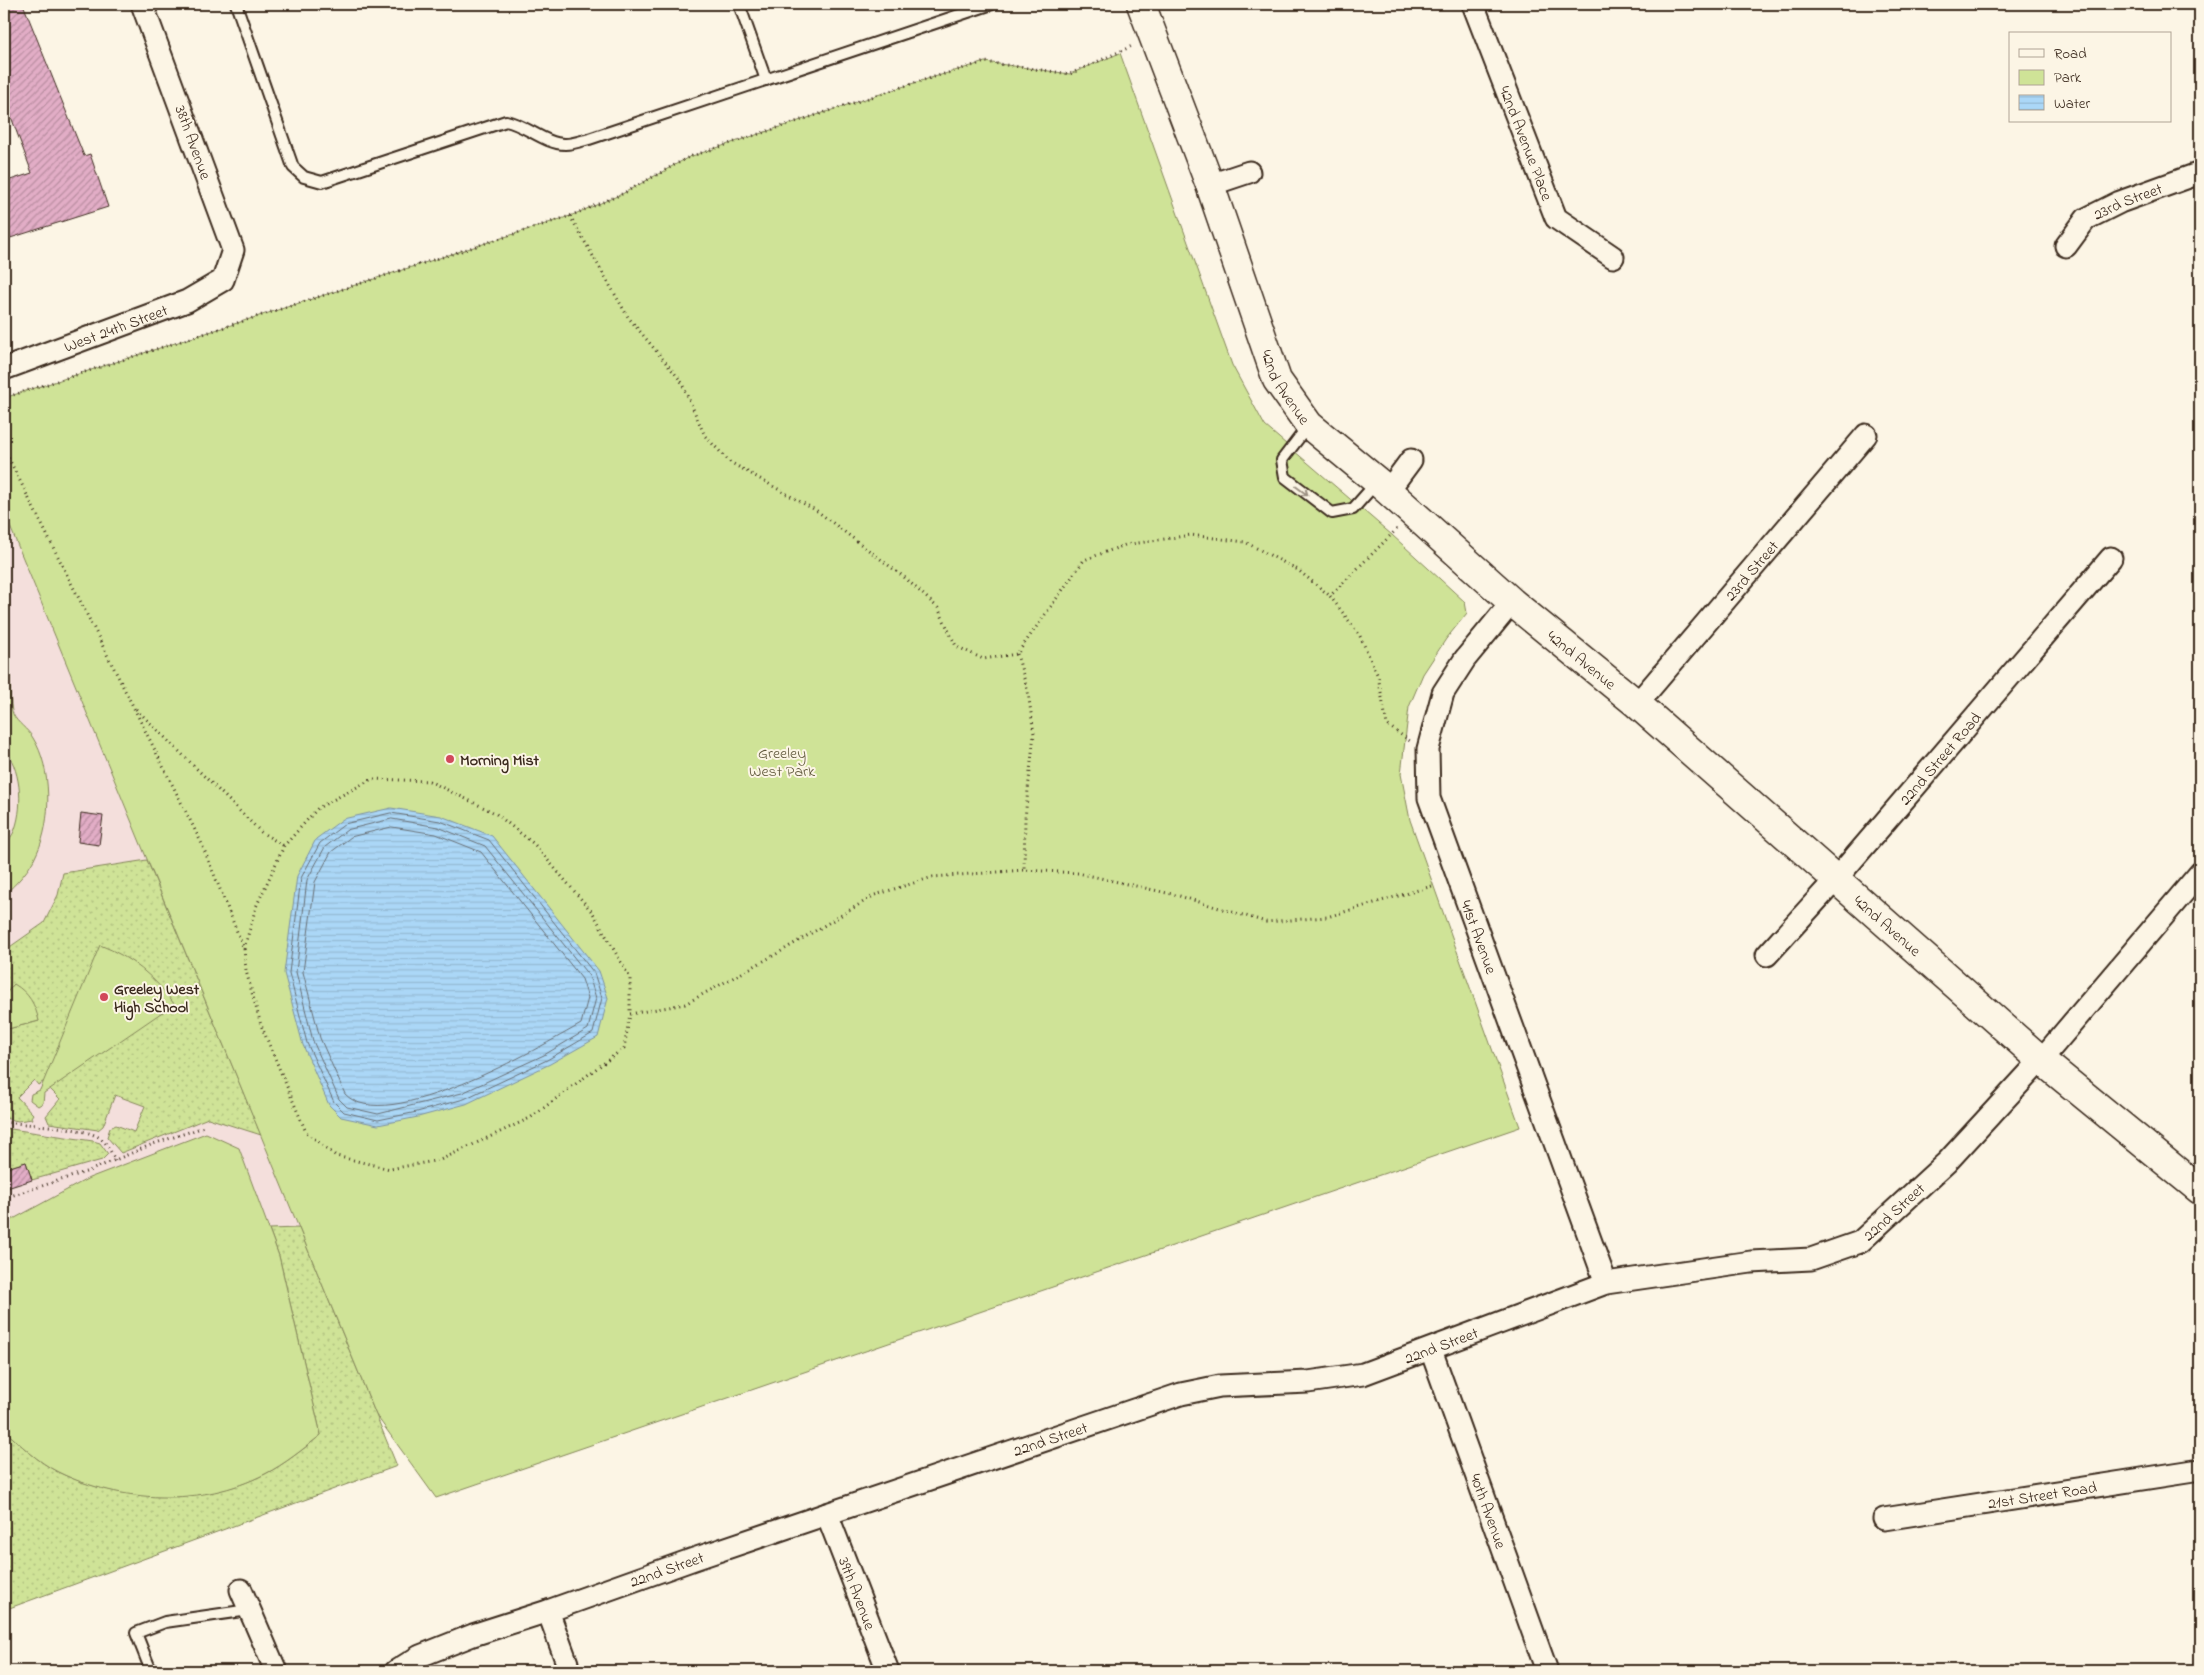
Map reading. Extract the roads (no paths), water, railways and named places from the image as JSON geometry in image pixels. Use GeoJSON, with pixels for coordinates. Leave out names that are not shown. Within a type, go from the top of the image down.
{"type":"FeatureCollection","features":[{"type":"Feature","properties":{"kind":"street","name":"38th Avenue"},"geometry":{"type":"LineString","coordinates":[[144,4],[233,250],[222,280]]}},
{"type":"Feature","properties":{"kind":"street","name":"42nd Avenue Place"},"geometry":{"type":"LineString","coordinates":[[1473,4],[1556,218],[1613,257]]}},
{"type":"Feature","properties":{"kind":"street","name":"42nd Avenue"},"geometry":{"type":"LineString","coordinates":[[1146,5],[1152,35],[1210,185],[1277,380],[1309,425],[1383,486],[1512,602],[1637,704],[2041,1060],[2200,1190]]}},
{"type":"Feature","properties":{"kind":"street"},"geometry":{"type":"LineString","coordinates":[[1210,185],[1249,172]]}},
{"type":"Feature","properties":{"kind":"street","name":"23rd Street"},"geometry":{"type":"LineString","coordinates":[[2066,246],[2086,219],[2120,202],[2200,173]]}},
{"type":"Feature","properties":{"kind":"street","name":"West 24th Street"},"geometry":{"type":"LineString","coordinates":[[4,368],[187,301],[222,280]]}},
{"type":"Feature","properties":{"kind":"street","name":"23rd Street"},"geometry":{"type":"LineString","coordinates":[[1637,704],[1866,435]]}},
{"type":"Feature","properties":{"kind":"street"},"geometry":{"type":"LineString","coordinates":[[1383,486],[1411,460]]}},
{"type":"Feature","properties":{"kind":"street","name":"22nd Street Road"},"geometry":{"type":"LineString","coordinates":[[1767,955],[1836,879],[2111,558]]}},
{"type":"Feature","properties":{"kind":"street","name":"41st Avenue"},"geometry":{"type":"LineString","coordinates":[[1512,602],[1465,658],[1443,693],[1428,749],[1429,798],[1606,1283]]}},
{"type":"Feature","properties":{"kind":"street","name":"22nd Street"},"geometry":{"type":"LineString","coordinates":[[396,1671],[420,1656],[473,1635],[548,1612],[694,1558],[1181,1394],[1220,1386],[1308,1382],[1363,1374],[1606,1283],[1751,1262],[1811,1259],[1860,1242],[1947,1162],[2041,1060],[2200,873]]}},
{"type":"Feature","properties":{"kind":"street","name":"40th Avenue"},"geometry":{"type":"LineString","coordinates":[[1431,1350],[1547,1671]]}},
{"type":"Feature","properties":{"kind":"street","name":"21st Street Road"},"geometry":{"type":"LineString","coordinates":[[1884,1518],[2200,1470]]}},
{"type":"Feature","properties":{"kind":"street","name":"39th Avenue"},"geometry":{"type":"LineString","coordinates":[[827,1514],[888,1671]]}},
{"type":"Feature","properties":{"kind":"street"},"geometry":{"type":"LineString","coordinates":[[240,1590],[276,1671]]}},
{"type":"Feature","properties":{"kind":"street"},"geometry":{"type":"LineString","coordinates":[[548,1612],[567,1663]]}},
{"type":"Feature","properties":{"kind":"lane"},"geometry":{"type":"LineString","coordinates":[[236,4],[293,167],[304,178],[322,182],[506,121],[518,124],[552,141],[565,144],[589,139],[992,4]]}},
{"type":"Feature","properties":{"kind":"lane"},"geometry":{"type":"LineString","coordinates":[[739,4],[766,80]]}},
{"type":"Feature","properties":{"kind":"lane"},"geometry":{"type":"LineString","coordinates":[[1309,425],[1282,460],[1285,477],[1332,513],[1353,509],[1383,486]]}},
{"type":"Feature","properties":{"kind":"lane"},"geometry":{"type":"LineString","coordinates":[[151,1671],[136,1633],[165,1622],[249,1610]]}},
{"type":"Feature","properties":{"kind":"water"},"geometry":{"type":"Polygon","coordinates":[[[391,808],[441,816],[492,836],[599,971],[608,998],[598,1037],[550,1064],[466,1104],[418,1117],[378,1125],[341,1117],[329,1105],[303,1045],[284,973],[297,876],[316,839],[343,819],[391,808]]]}},
{"type":"Feature","properties":{"kind":"place","name":"Morning Mist"},"geometry":{"type":"Point","coordinates":[450,759]}},
{"type":"Feature","properties":{"kind":"place","name":"Greeley West High School"},"geometry":{"type":"Point","coordinates":[104,997]}},
{"type":"Feature","properties":{"kind":"park label","name":"Greeley West Park"},"geometry":{"type":"Point","coordinates":[782,761]}}]}
